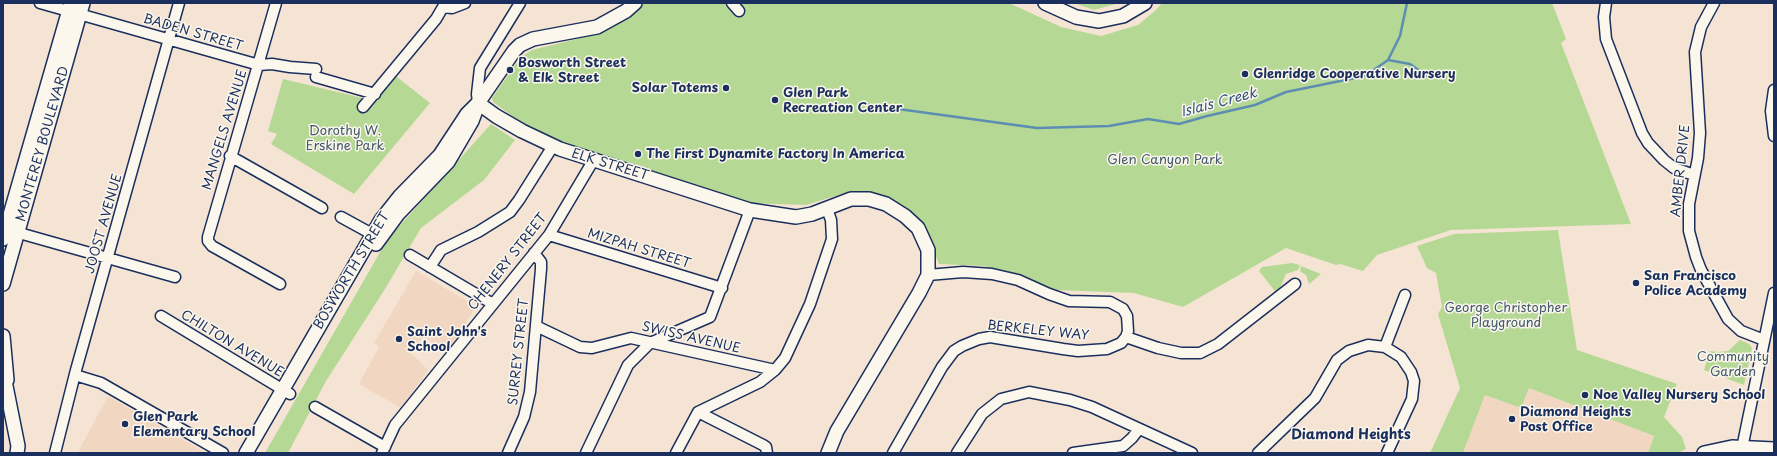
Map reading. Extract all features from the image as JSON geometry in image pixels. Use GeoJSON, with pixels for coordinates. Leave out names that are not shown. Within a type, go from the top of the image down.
{"type":"FeatureCollection","features":[{"type":"Feature","properties":{"kind":"main road","name":"BOSWORTH STREET"},"geometry":{"type":"LineString","coordinates":[[256,453],[286,392],[372,234],[390,207],[440,155],[467,114],[478,103],[510,57],[520,46],[533,39],[597,27],[626,11],[635,3]]}},
{"type":"Feature","properties":{"kind":"main road"},"geometry":{"type":"LineString","coordinates":[[1045,3],[1076,17],[1099,21],[1122,16],[1145,3]]}},
{"type":"Feature","properties":{"kind":"main road","name":"MONTEREY BOULEVARD"},"geometry":{"type":"LineString","coordinates":[[3,284],[9,234],[76,8]]}},
{"type":"Feature","properties":{"kind":"main road","name":"BOSWORTH STREET"},"geometry":{"type":"LineString","coordinates":[[246,453],[286,392],[379,239],[398,214],[448,162],[472,121],[478,103]]}},
{"type":"Feature","properties":{"kind":"main road","name":"ELK STREET"},"geometry":{"type":"LineString","coordinates":[[478,103],[527,134],[552,146],[593,161],[652,178],[750,210],[796,217],[812,214],[851,199],[869,199],[886,204],[899,212],[918,228],[922,235],[929,258],[928,275]]}},
{"type":"Feature","properties":{"kind":"main road"},"geometry":{"type":"LineString","coordinates":[[448,162],[456,156],[490,112]]}},
{"type":"Feature","properties":{"kind":"main road"},"geometry":{"type":"LineString","coordinates":[[828,453],[837,431],[919,293],[928,275]]}},
{"type":"Feature","properties":{"kind":"main road"},"geometry":{"type":"LineString","coordinates":[[3,336],[7,394]]}},
{"type":"Feature","properties":{"kind":"main road"},"geometry":{"type":"LineString","coordinates":[[3,370],[19,451]]}},
{"type":"Feature","properties":{"kind":"main road"},"geometry":{"type":"LineString","coordinates":[[1704,453],[1732,447],[1741,450],[1774,449]]}},
{"type":"Feature","properties":{"kind":"street","name":"BADEN STREET"},"geometry":{"type":"LineString","coordinates":[[40,3],[76,8],[169,40],[258,65],[272,64],[316,73],[375,94]]}},
{"type":"Feature","properties":{"kind":"street","name":"JOOST AVENUE"},"geometry":{"type":"LineString","coordinates":[[55,453],[75,375],[179,3]]}},
{"type":"Feature","properties":{"kind":"street","name":"MANGELS AVENUE"},"geometry":{"type":"LineString","coordinates":[[276,3],[230,156],[208,234],[208,241],[212,246],[280,284]]}},
{"type":"Feature","properties":{"kind":"street"},"geometry":{"type":"LineString","coordinates":[[364,107],[436,19],[443,5],[452,8],[465,3]]}},
{"type":"Feature","properties":{"kind":"street"},"geometry":{"type":"LineString","coordinates":[[478,103],[477,94],[480,68],[520,3]]}},
{"type":"Feature","properties":{"kind":"street"},"geometry":{"type":"LineString","coordinates":[[732,3],[739,11]]}},
{"type":"Feature","properties":{"kind":"street"},"geometry":{"type":"LineString","coordinates":[[1606,3],[1604,17],[1606,39],[1642,133],[1648,143],[1664,160],[1674,168],[1694,175]]}},
{"type":"Feature","properties":{"kind":"street","name":"AMBER DRIVE"},"geometry":{"type":"LineString","coordinates":[[1714,3],[1701,27],[1695,52],[1700,133],[1689,204],[1689,231],[1696,257],[1728,319],[1742,331],[1764,340]]}},
{"type":"Feature","properties":{"kind":"street"},"geometry":{"type":"LineString","coordinates":[[1774,90],[1771,111],[1774,136]]}},
{"type":"Feature","properties":{"kind":"street"},"geometry":{"type":"LineString","coordinates":[[430,267],[441,250],[478,232],[510,212],[552,146]]}},
{"type":"Feature","properties":{"kind":"street"},"geometry":{"type":"LineString","coordinates":[[230,156],[322,208]]}},
{"type":"Feature","properties":{"kind":"street","name":"CHENERY STREET"},"geometry":{"type":"LineString","coordinates":[[383,450],[395,425],[549,235],[593,161]]}},
{"type":"Feature","properties":{"kind":"street"},"geometry":{"type":"LineString","coordinates":[[676,453],[698,412],[760,382],[775,370],[785,358],[810,304],[832,239],[833,230],[827,209]]}},
{"type":"Feature","properties":{"kind":"street"},"geometry":{"type":"LineString","coordinates":[[586,453],[625,371],[650,343],[710,317],[750,210]]}},
{"type":"Feature","properties":{"kind":"street"},"geometry":{"type":"LineString","coordinates":[[341,217],[372,234]]}},
{"type":"Feature","properties":{"kind":"street"},"geometry":{"type":"LineString","coordinates":[[9,234],[108,258],[175,277]]}},
{"type":"Feature","properties":{"kind":"street","name":"MIZPAH STREET"},"geometry":{"type":"LineString","coordinates":[[549,235],[722,288]]}},
{"type":"Feature","properties":{"kind":"street","name":"SURREY STREET"},"geometry":{"type":"LineString","coordinates":[[508,453],[519,430],[528,405],[541,262],[534,253]]}},
{"type":"Feature","properties":{"kind":"street"},"geometry":{"type":"LineString","coordinates":[[410,255],[493,304]]}},
{"type":"Feature","properties":{"kind":"street"},"geometry":{"type":"LineString","coordinates":[[928,275],[963,272],[992,274],[1018,280],[1069,301],[1110,302],[1123,309],[1127,316],[1128,331],[1126,337],[1146,345],[1173,352],[1200,353],[1218,344],[1295,284]]}},
{"type":"Feature","properties":{"kind":"street"},"geometry":{"type":"LineString","coordinates":[[1741,450],[1774,293]]}},
{"type":"Feature","properties":{"kind":"street"},"geometry":{"type":"LineString","coordinates":[[1385,347],[1405,295]]}},
{"type":"Feature","properties":{"kind":"street","name":"CHILTON AVENUE"},"geometry":{"type":"LineString","coordinates":[[161,316],[286,392]]}},
{"type":"Feature","properties":{"kind":"street","name":"SWISS AVENUE"},"geometry":{"type":"LineString","coordinates":[[536,326],[580,348],[592,348],[631,338],[775,370]]}},
{"type":"Feature","properties":{"kind":"street","name":"BERKELEY WAY"},"geometry":{"type":"LineString","coordinates":[[893,453],[942,367],[954,351],[962,346],[979,339],[990,337],[1063,349],[1094,350],[1114,347],[1126,337]]}},
{"type":"Feature","properties":{"kind":"street"},"geometry":{"type":"LineString","coordinates":[[1258,453],[1315,398],[1337,360],[1358,347],[1368,345],[1385,347],[1400,357],[1407,364],[1411,372],[1414,390],[1409,408],[1387,453]]}},
{"type":"Feature","properties":{"kind":"street"},"geometry":{"type":"LineString","coordinates":[[75,375],[102,383],[223,453]]}},
{"type":"Feature","properties":{"kind":"street"},"geometry":{"type":"LineString","coordinates":[[957,453],[982,414],[1001,399],[1021,393],[1039,393],[1082,404],[1192,453]]}},
{"type":"Feature","properties":{"kind":"street"},"geometry":{"type":"LineString","coordinates":[[315,407],[383,450]]}},
{"type":"Feature","properties":{"kind":"street"},"geometry":{"type":"LineString","coordinates":[[698,412],[763,444],[766,446],[767,453]]}},
{"type":"Feature","properties":{"kind":"street"},"geometry":{"type":"LineString","coordinates":[[1073,453],[1123,446],[1139,429]]}},
{"type":"Feature","properties":{"kind":"shaded area","name":"Saint John's School"},"geometry":{"type":"Polygon","coordinates":[[[416,271],[476,306],[449,352],[423,337],[411,353],[428,370],[401,408],[359,384],[379,347],[374,343],[416,271]]]}},
{"type":"Feature","properties":{"kind":"shaded area"},"geometry":{"type":"Polygon","coordinates":[[[1529,388],[1654,436],[1648,453],[1463,453],[1485,395],[1521,408],[1529,388]]]}},
{"type":"Feature","properties":{"kind":"shaded area","name":"Glen Park Elementary School"},"geometry":{"type":"Polygon","coordinates":[[[108,396],[206,453],[78,452],[108,396]]]}},
{"type":"Feature","properties":{"kind":"green space","name":"Glen Canyon Park"},"geometry":{"type":"Polygon","coordinates":[[[642,3],[1009,3],[1061,27],[1101,36],[1138,25],[1162,3],[1552,3],[1566,39],[1561,43],[1631,224],[1451,230],[1377,255],[1363,271],[1340,264],[1336,265],[1286,248],[1183,307],[1134,293],[1055,290],[984,266],[939,264],[928,236],[875,195],[858,192],[845,193],[806,205],[746,203],[566,145],[526,126],[493,102],[492,98],[521,57],[532,50],[585,37],[630,16],[642,3]]]}},
{"type":"Feature","properties":{"kind":"green space"},"geometry":{"type":"Polygon","coordinates":[[[1074,3],[1119,3],[1094,10],[1074,3]]]}},
{"type":"Feature","properties":{"kind":"green space","name":"Dorothy W. Erskine Park"},"geometry":{"type":"Polygon","coordinates":[[[393,74],[430,103],[354,194],[271,144],[277,134],[268,131],[283,79],[371,100],[393,74]]]}},
{"type":"Feature","properties":{"kind":"green space"},"geometry":{"type":"Polygon","coordinates":[[[491,124],[515,140],[484,180],[421,228],[385,289],[326,381],[288,453],[265,453],[387,240],[491,124]]]}},
{"type":"Feature","properties":{"kind":"green space","name":"George Christopher Playground"},"geometry":{"type":"Polygon","coordinates":[[[1558,230],[1577,350],[1677,384],[1664,417],[1682,437],[1686,449],[1677,453],[1648,453],[1654,436],[1529,388],[1521,408],[1485,395],[1463,453],[1430,453],[1460,388],[1438,314],[1442,307],[1436,273],[1427,268],[1417,246],[1454,234],[1558,230]]]}},
{"type":"Feature","properties":{"kind":"green space"},"geometry":{"type":"Polygon","coordinates":[[[1292,263],[1300,265],[1298,270],[1286,274],[1280,288],[1275,291],[1259,271],[1262,267],[1292,263]]]}},
{"type":"Feature","properties":{"kind":"green space"},"geometry":{"type":"Polygon","coordinates":[[[1301,266],[1321,274],[1309,284],[1306,275],[1300,271],[1301,266]]]}},
{"type":"Feature","properties":{"kind":"green space","name":"Community Garden"},"geometry":{"type":"Polygon","coordinates":[[[1740,340],[1749,344],[1752,348],[1744,385],[1704,370],[1710,351],[1728,351],[1740,340]]]}},
{"type":"Feature","properties":{"kind":"waterway","name":"Islais Creek"},"geometry":{"type":"LineString","coordinates":[[869,105],[1037,128],[1109,126],[1148,119],[1179,124],[1255,105],[1286,92],[1365,76],[1388,60],[1400,36],[1407,3]]}},
{"type":"Feature","properties":{"kind":"waterway"},"geometry":{"type":"LineString","coordinates":[[1388,60],[1410,64],[1427,76]]}},
{"type":"Feature","properties":{"kind":"place","name":"Bosworth Street & Elk Street"},"geometry":{"type":"Point","coordinates":[510,70]}},
{"type":"Feature","properties":{"kind":"place","name":"Glenridge Cooperative Nursery"},"geometry":{"type":"Point","coordinates":[1245,74]}},
{"type":"Feature","properties":{"kind":"place","name":"Solar Totems"},"geometry":{"type":"Point","coordinates":[726,88]}},
{"type":"Feature","properties":{"kind":"place","name":"Glen Park Recreation Center"},"geometry":{"type":"Point","coordinates":[775,100]}},
{"type":"Feature","properties":{"kind":"place","name":"The First Dynamite Factory In America"},"geometry":{"type":"Point","coordinates":[638,154]}},
{"type":"Feature","properties":{"kind":"place","name":"San Francisco Police Academy"},"geometry":{"type":"Point","coordinates":[1636,283]}},
{"type":"Feature","properties":{"kind":"place","name":"Saint John's School"},"geometry":{"type":"Point","coordinates":[399,339]}},
{"type":"Feature","properties":{"kind":"place","name":"Noe Valley Nursery School"},"geometry":{"type":"Point","coordinates":[1585,395]}},
{"type":"Feature","properties":{"kind":"place","name":"Diamond Heights Post Office"},"geometry":{"type":"Point","coordinates":[1512,419]}},
{"type":"Feature","properties":{"kind":"place","name":"Glen Park Elementary School"},"geometry":{"type":"Point","coordinates":[125,424]}},
{"type":"Feature","properties":{"kind":"district","name":"Diamond Heights"},"geometry":{"type":"Point","coordinates":[1351,435]}}]}
